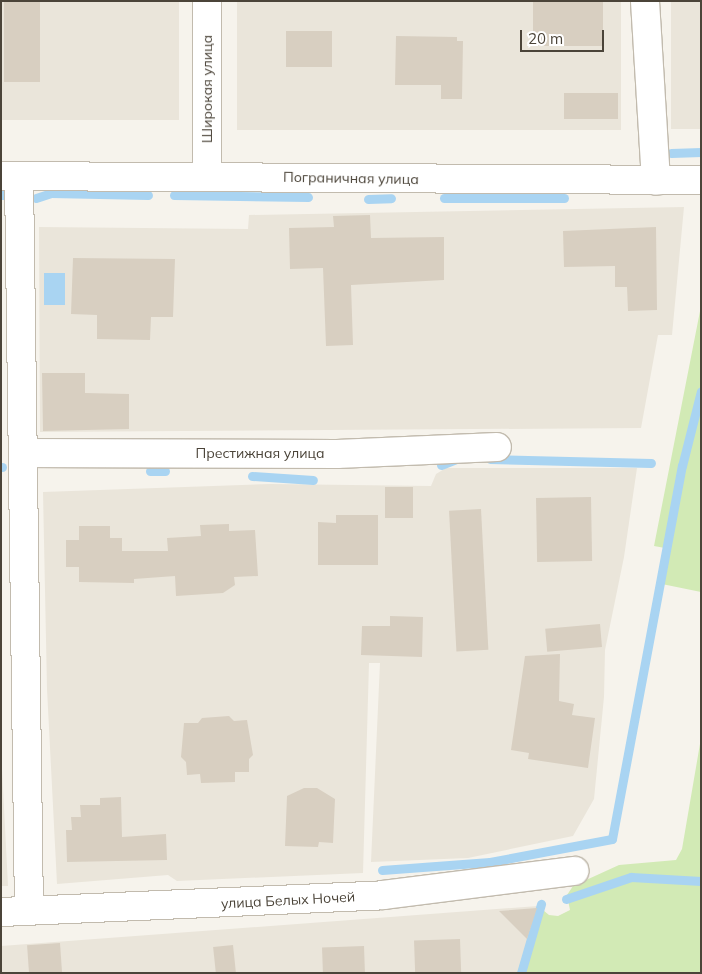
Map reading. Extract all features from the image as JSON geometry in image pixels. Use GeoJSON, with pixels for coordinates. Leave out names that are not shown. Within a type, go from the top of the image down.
{"type":"FeatureCollection","features":[{"type":"Feature","properties":{"kind":"street","name":"Широкая улица"},"geometry":{"type":"LineString","coordinates":[[207,1],[207,176]]}},
{"type":"Feature","properties":{"kind":"street"},"geometry":{"type":"LineString","coordinates":[[645,1],[656,181]]}},
{"type":"Feature","properties":{"kind":"street","name":"Пограничная улица"},"geometry":{"type":"LineString","coordinates":[[10,177],[207,176],[701,180]]}},
{"type":"Feature","properties":{"kind":"street"},"geometry":{"type":"LineString","coordinates":[[10,177],[23,453],[29,910]]}},
{"type":"Feature","properties":{"kind":"street","name":"Престижная улица"},"geometry":{"type":"LineString","coordinates":[[23,453],[337,454],[497,446]]}},
{"type":"Feature","properties":{"kind":"street","name":"улица Белых Ночей"},"geometry":{"type":"LineString","coordinates":[[1,912],[383,895],[574,871]]}},
{"type":"Feature","properties":{"kind":"shaded area"},"geometry":{"type":"Polygon","coordinates":[[[1,1],[179,1],[179,120],[1,120],[1,1]]]}},
{"type":"Feature","properties":{"kind":"shaded area"},"geometry":{"type":"Polygon","coordinates":[[[237,1],[621,1],[621,130],[237,130],[237,1]]]}},
{"type":"Feature","properties":{"kind":"shaded area"},"geometry":{"type":"Polygon","coordinates":[[[671,1],[701,1],[701,129],[671,129],[671,1]]]}},
{"type":"Feature","properties":{"kind":"shaded area"},"geometry":{"type":"Polygon","coordinates":[[[684,207],[672,335],[658,335],[641,428],[40,432],[39,227],[248,229],[249,215],[684,207]]]}},
{"type":"Feature","properties":{"kind":"shaded area"},"geometry":{"type":"Polygon","coordinates":[[[446,468],[637,468],[624,557],[605,650],[604,697],[594,799],[573,836],[468,858],[371,862],[380,663],[369,663],[363,873],[177,881],[168,875],[57,884],[47,689],[43,492],[271,484],[431,486],[436,474],[446,468]]]}},
{"type":"Feature","properties":{"kind":"shaded area"},"geometry":{"type":"Polygon","coordinates":[[[1,749],[8,886],[1,886],[1,749]]]}},
{"type":"Feature","properties":{"kind":"shaded area"},"geometry":{"type":"Polygon","coordinates":[[[538,906],[517,973],[1,973],[1,946],[538,906]]]}},
{"type":"Feature","properties":{"kind":"green space"},"geometry":{"type":"Polygon","coordinates":[[[701,306],[701,592],[657,583],[665,548],[654,546],[701,306]]]}},
{"type":"Feature","properties":{"kind":"green space"},"geometry":{"type":"Polygon","coordinates":[[[701,738],[701,973],[517,973],[538,906],[549,915],[558,916],[570,910],[567,895],[573,886],[619,865],[676,860],[682,849],[701,738]]]}},
{"type":"Feature","properties":{"kind":"water"},"geometry":{"type":"Polygon","coordinates":[[[44,273],[65,273],[65,305],[44,305],[44,273]]]}},
{"type":"Feature","properties":{"kind":"building"},"geometry":{"type":"Polygon","coordinates":[[[4,1],[40,1],[40,82],[4,82],[4,1]]]}},
{"type":"Feature","properties":{"kind":"building"},"geometry":{"type":"Polygon","coordinates":[[[533,1],[603,1],[603,46],[533,46],[533,1]]]}},
{"type":"Feature","properties":{"kind":"building"},"geometry":{"type":"Polygon","coordinates":[[[286,31],[332,31],[332,67],[286,67],[286,31]]]}},
{"type":"Feature","properties":{"kind":"building"},"geometry":{"type":"Polygon","coordinates":[[[396,36],[457,37],[457,41],[463,41],[462,99],[441,99],[441,85],[395,85],[396,36]]]}},
{"type":"Feature","properties":{"kind":"building"},"geometry":{"type":"Polygon","coordinates":[[[564,93],[618,93],[618,119],[564,119],[564,93]]]}},
{"type":"Feature","properties":{"kind":"building"},"geometry":{"type":"Polygon","coordinates":[[[370,215],[371,238],[444,237],[444,280],[351,285],[353,345],[326,346],[323,268],[290,269],[289,228],[334,227],[333,216],[370,215]]]}},
{"type":"Feature","properties":{"kind":"building"},"geometry":{"type":"Polygon","coordinates":[[[656,227],[657,310],[628,311],[627,287],[615,287],[615,266],[564,267],[563,231],[656,227]]]}},
{"type":"Feature","properties":{"kind":"building"},"geometry":{"type":"Polygon","coordinates":[[[73,258],[175,259],[173,317],[151,317],[150,340],[97,339],[97,315],[71,314],[73,258]]]}},
{"type":"Feature","properties":{"kind":"building"},"geometry":{"type":"Polygon","coordinates":[[[42,373],[85,373],[85,393],[129,394],[129,429],[43,431],[42,373]]]}},
{"type":"Feature","properties":{"kind":"building"},"geometry":{"type":"Polygon","coordinates":[[[385,487],[413,487],[413,518],[385,518],[385,487]]]}},
{"type":"Feature","properties":{"kind":"building"},"geometry":{"type":"Polygon","coordinates":[[[591,497],[592,561],[537,562],[536,498],[591,497]]]}},
{"type":"Feature","properties":{"kind":"building"},"geometry":{"type":"Polygon","coordinates":[[[481,509],[488,650],[456,651],[449,511],[481,509]]]}},
{"type":"Feature","properties":{"kind":"building"},"geometry":{"type":"Polygon","coordinates":[[[336,515],[378,515],[378,565],[318,565],[318,522],[336,523],[336,515]]]}},
{"type":"Feature","properties":{"kind":"building"},"geometry":{"type":"Polygon","coordinates":[[[229,524],[229,531],[255,530],[258,576],[234,577],[235,585],[223,593],[176,596],[175,576],[134,579],[134,583],[79,582],[79,567],[66,567],[66,540],[79,540],[79,526],[110,526],[110,538],[122,538],[122,551],[168,551],[167,538],[201,536],[200,525],[229,524]]]}},
{"type":"Feature","properties":{"kind":"building"},"geometry":{"type":"Polygon","coordinates":[[[390,616],[423,617],[422,657],[361,655],[362,626],[390,626],[390,616]]]}},
{"type":"Feature","properties":{"kind":"building"},"geometry":{"type":"Polygon","coordinates":[[[600,624],[602,647],[547,652],[545,629],[600,624]]]}},
{"type":"Feature","properties":{"kind":"building"},"geometry":{"type":"Polygon","coordinates":[[[560,654],[559,701],[574,704],[572,715],[595,718],[588,768],[528,759],[529,753],[511,750],[525,656],[560,654]]]}},
{"type":"Feature","properties":{"kind":"building"},"geometry":{"type":"Polygon","coordinates":[[[229,716],[234,721],[247,720],[253,755],[249,759],[249,772],[235,772],[235,782],[201,783],[200,774],[187,775],[186,762],[181,757],[184,723],[198,723],[202,718],[229,716]]]}},
{"type":"Feature","properties":{"kind":"building"},"geometry":{"type":"Polygon","coordinates":[[[304,788],[317,788],[335,799],[333,843],[319,842],[318,847],[285,846],[287,796],[304,788]]]}},
{"type":"Feature","properties":{"kind":"building"},"geometry":{"type":"Polygon","coordinates":[[[121,797],[122,837],[166,834],[167,860],[67,862],[66,830],[72,830],[71,817],[81,817],[80,805],[100,805],[100,798],[121,797]]]}},
{"type":"Feature","properties":{"kind":"building"},"geometry":{"type":"Polygon","coordinates":[[[537,908],[527,939],[499,911],[537,908]]]}},
{"type":"Feature","properties":{"kind":"building"},"geometry":{"type":"Polygon","coordinates":[[[460,939],[461,973],[415,973],[414,941],[460,939]]]}},
{"type":"Feature","properties":{"kind":"building"},"geometry":{"type":"Polygon","coordinates":[[[60,943],[62,973],[29,973],[27,945],[60,943]]]}},
{"type":"Feature","properties":{"kind":"building"},"geometry":{"type":"Polygon","coordinates":[[[233,945],[236,973],[216,973],[213,947],[233,945]]]}},
{"type":"Feature","properties":{"kind":"building"},"geometry":{"type":"Polygon","coordinates":[[[364,946],[365,973],[323,973],[322,947],[364,946]]]}},
{"type":"Feature","properties":{"kind":"waterway"},"geometry":{"type":"LineString","coordinates":[[671,153],[701,152]]}},
{"type":"Feature","properties":{"kind":"waterway"},"geometry":{"type":"LineString","coordinates":[[36,198],[51,193],[148,195]]}},
{"type":"Feature","properties":{"kind":"waterway"},"geometry":{"type":"LineString","coordinates":[[174,195],[308,197]]}},
{"type":"Feature","properties":{"kind":"waterway"},"geometry":{"type":"LineString","coordinates":[[368,199],[391,198]]}},
{"type":"Feature","properties":{"kind":"waterway"},"geometry":{"type":"LineString","coordinates":[[444,198],[564,198]]}},
{"type":"Feature","properties":{"kind":"waterway"},"geometry":{"type":"LineString","coordinates":[[382,870],[490,862],[612,839],[682,466],[701,391]]}},
{"type":"Feature","properties":{"kind":"waterway"},"geometry":{"type":"LineString","coordinates":[[441,465],[457,459]]}},
{"type":"Feature","properties":{"kind":"waterway"},"geometry":{"type":"LineString","coordinates":[[490,459],[651,463]]}},
{"type":"Feature","properties":{"kind":"waterway"},"geometry":{"type":"LineString","coordinates":[[150,471],[165,471]]}},
{"type":"Feature","properties":{"kind":"waterway"},"geometry":{"type":"LineString","coordinates":[[252,476],[313,480]]}},
{"type":"Feature","properties":{"kind":"waterway"},"geometry":{"type":"LineString","coordinates":[[566,899],[631,877],[701,881]]}},
{"type":"Feature","properties":{"kind":"waterway"},"geometry":{"type":"LineString","coordinates":[[521,973],[541,904]]}}]}
